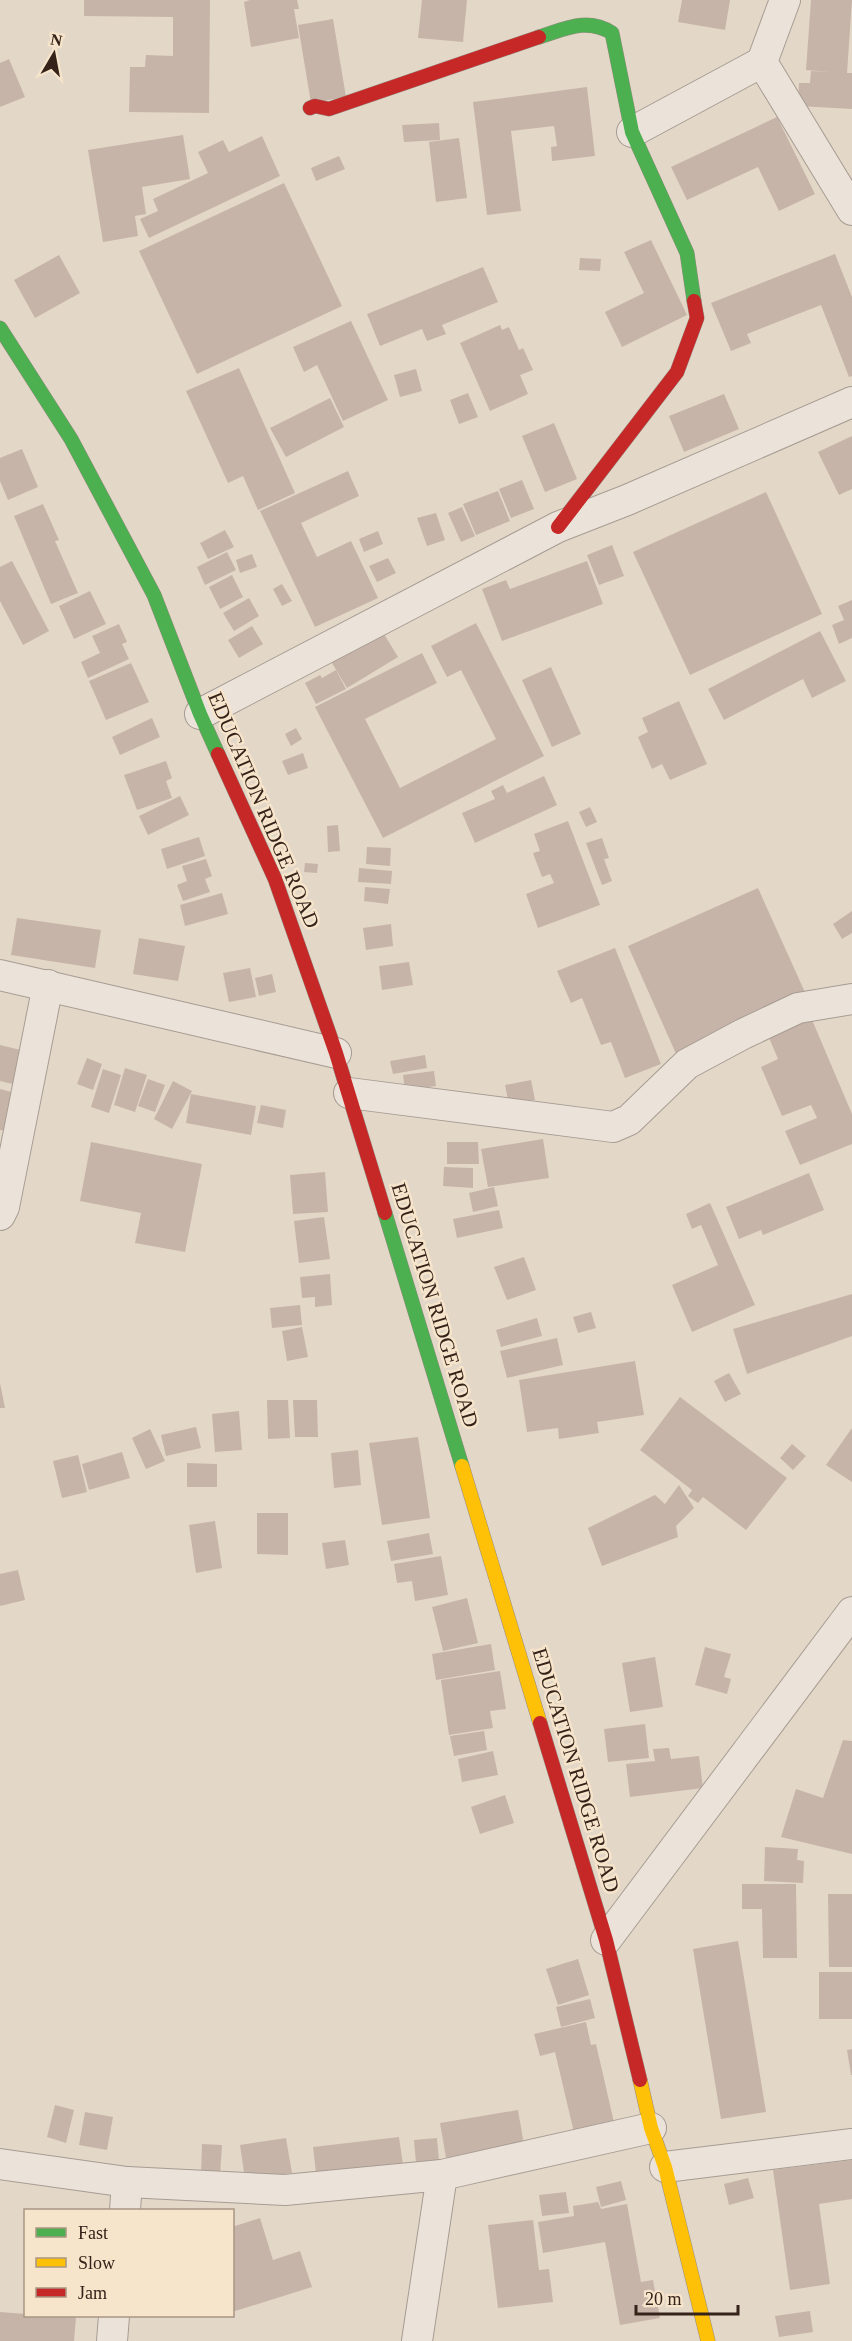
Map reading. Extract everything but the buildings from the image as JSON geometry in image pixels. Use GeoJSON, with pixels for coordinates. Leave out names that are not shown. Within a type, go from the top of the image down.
{"type":"FeatureCollection","features":[{"type":"Feature","properties":{"kind":"main road"},"geometry":{"type":"LineString","coordinates":[[310,108],[315,106],[329,109],[587,22],[601,25],[612,33],[632,132],[687,253],[697,318],[677,372],[558,527]]}},
{"type":"Feature","properties":{"kind":"main road","name":"EDUCATION RIDGE ROAD"},"geometry":{"type":"LineString","coordinates":[[0,328],[71,438],[154,595],[200,714],[275,879],[349,1093],[606,1940],[651,2128],[665,2167],[708,2341]]}},
{"type":"Feature","properties":{"kind":"street"},"geometry":{"type":"LineString","coordinates":[[632,132],[762,62],[786,0]]}},
{"type":"Feature","properties":{"kind":"street"},"geometry":{"type":"LineString","coordinates":[[762,62],[852,210]]}},
{"type":"Feature","properties":{"kind":"street"},"geometry":{"type":"LineString","coordinates":[[200,714],[558,527],[627,500],[852,402]]}},
{"type":"Feature","properties":{"kind":"street"},"geometry":{"type":"LineString","coordinates":[[0,975],[336,1053]]}},
{"type":"Feature","properties":{"kind":"street"},"geometry":{"type":"LineString","coordinates":[[1,1209],[48,985]]}},
{"type":"Feature","properties":{"kind":"street"},"geometry":{"type":"LineString","coordinates":[[349,1093],[613,1127],[629,1120],[687,1064],[743,1034],[798,1008],[852,999]]}},
{"type":"Feature","properties":{"kind":"street"},"geometry":{"type":"LineString","coordinates":[[606,1940],[852,1611]]}},
{"type":"Feature","properties":{"kind":"street"},"geometry":{"type":"LineString","coordinates":[[0,2164],[126,2196],[285,2190],[442,2175],[651,2128]]}},
{"type":"Feature","properties":{"kind":"street"},"geometry":{"type":"LineString","coordinates":[[665,2167],[852,2144]]}},
{"type":"Feature","properties":{"kind":"street"},"geometry":{"type":"LineString","coordinates":[[417,2341],[442,2175]]}},
{"type":"Feature","properties":{"kind":"street"},"geometry":{"type":"LineString","coordinates":[[112,2341],[114,2317]]}},
{"type":"Feature","properties":{"kind":"traffic: fast"},"geometry":{"type":"LineString","coordinates":[[539,37],[585,25],[603,28],[612,33],[632,132],[687,253],[694,301]]}},
{"type":"Feature","properties":{"kind":"traffic: fast"},"geometry":{"type":"LineString","coordinates":[[0,328],[71,439],[154,595],[218,754]]}},
{"type":"Feature","properties":{"kind":"traffic: fast"},"geometry":{"type":"LineString","coordinates":[[385,1213],[462,1466]]}},
{"type":"Feature","properties":{"kind":"traffic: slow"},"geometry":{"type":"LineString","coordinates":[[462,1466],[540,1723]]}},
{"type":"Feature","properties":{"kind":"traffic: slow"},"geometry":{"type":"LineString","coordinates":[[640,2080],[651,2128],[665,2167],[708,2341]]}},
{"type":"Feature","properties":{"kind":"traffic: jam"},"geometry":{"type":"LineString","coordinates":[[310,108],[315,106],[329,109],[539,37]]}},
{"type":"Feature","properties":{"kind":"traffic: jam"},"geometry":{"type":"LineString","coordinates":[[558,527],[677,372],[697,318],[694,301]]}},
{"type":"Feature","properties":{"kind":"traffic: jam"},"geometry":{"type":"LineString","coordinates":[[218,754],[275,879],[336,1053],[385,1213]]}},
{"type":"Feature","properties":{"kind":"traffic: jam"},"geometry":{"type":"LineString","coordinates":[[540,1723],[606,1940],[640,2080]]}}]}
